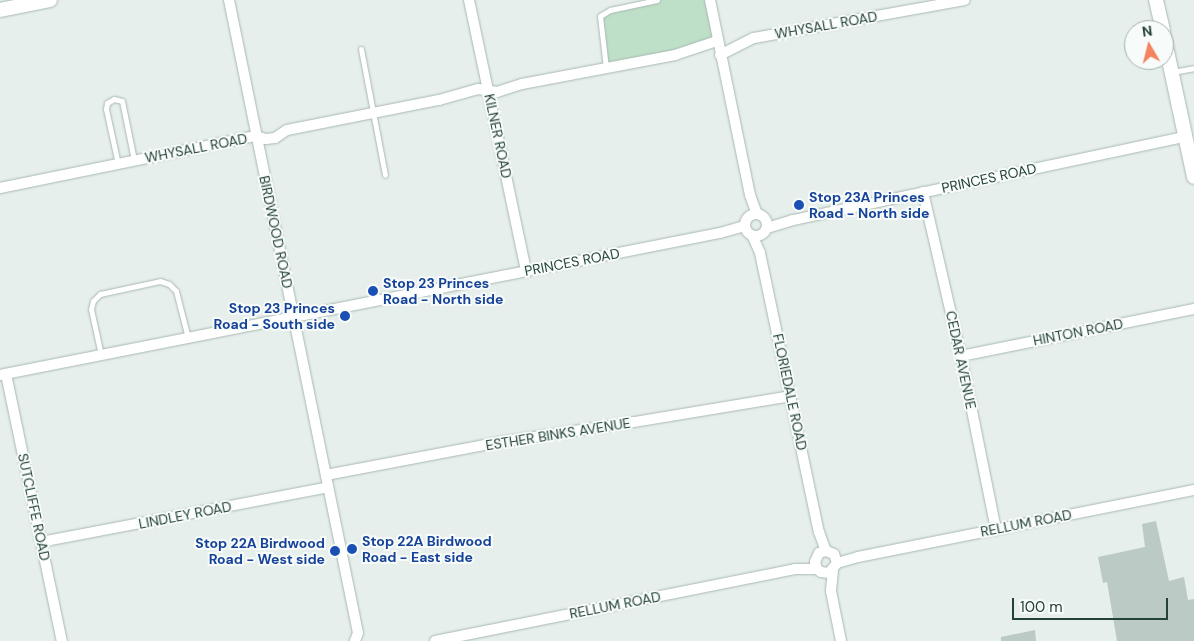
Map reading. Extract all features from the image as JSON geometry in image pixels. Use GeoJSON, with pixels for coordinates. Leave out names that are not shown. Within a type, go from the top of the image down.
{"type":"FeatureCollection","features":[{"type":"Feature","properties":{"kind":"main road"},"geometry":{"type":"LineString","coordinates":[[0,10],[50,0]]}},
{"type":"Feature","properties":{"kind":"main road"},"geometry":{"type":"LineString","coordinates":[[1156,0],[1160,20]]}},
{"type":"Feature","properties":{"kind":"main road"},"geometry":{"type":"LineString","coordinates":[[1172,72],[1194,177]]}},
{"type":"Feature","properties":{"kind":"street","name":"BIRDWOOD ROAD"},"geometry":{"type":"LineString","coordinates":[[229,0],[358,633],[355,641]]}},
{"type":"Feature","properties":{"kind":"street","name":"KILNER ROAD"},"geometry":{"type":"LineString","coordinates":[[469,0],[526,271]]}},
{"type":"Feature","properties":{"kind":"street","name":"FLORIEDALE ROAD"},"geometry":{"type":"LineString","coordinates":[[710,0],[760,253],[819,532],[827,558],[831,591],[841,641]]}},
{"type":"Feature","properties":{"kind":"street","name":"WHYSALL ROAD"},"geometry":{"type":"LineString","coordinates":[[720,55],[754,38],[964,0]]}},
{"type":"Feature","properties":{"kind":"street","name":"WHYSALL ROAD"},"geometry":{"type":"LineString","coordinates":[[0,188],[256,136],[266,139],[275,138],[287,130],[439,100],[478,89],[497,92],[522,84],[676,55],[717,41]]}},
{"type":"Feature","properties":{"kind":"street","name":"PRINCES ROAD"},"geometry":{"type":"LineString","coordinates":[[3,374],[793,220],[1185,137]]}},
{"type":"Feature","properties":{"kind":"street","name":"CEDAR AVENUE"},"geometry":{"type":"LineString","coordinates":[[923,192],[961,356],[996,528]]}},
{"type":"Feature","properties":{"kind":"street","name":"HINTON ROAD"},"geometry":{"type":"LineString","coordinates":[[961,356],[1194,309]]}},
{"type":"Feature","properties":{"kind":"street","name":"SUTCLIFFE ROAD"},"geometry":{"type":"LineString","coordinates":[[3,374],[62,641]]}},
{"type":"Feature","properties":{"kind":"street","name":"ESTHER BINKS AVENUE"},"geometry":{"type":"LineString","coordinates":[[326,475],[501,442],[791,396]]}},
{"type":"Feature","properties":{"kind":"street","name":"LINDLEY ROAD"},"geometry":{"type":"LineString","coordinates":[[41,542],[328,487]]}},
{"type":"Feature","properties":{"kind":"street","name":"RELLUM ROAD"},"geometry":{"type":"LineString","coordinates":[[435,641],[795,569],[827,558],[858,556],[1194,490]]}},
{"type":"Feature","properties":{"kind":"street","name":"FLORIEDALE ROAD"},"geometry":{"type":"LineString","coordinates":[[827,558],[819,571],[831,591]]}},
{"type":"Feature","properties":{"kind":"street","name":"RELLUM ROAD"},"geometry":{"type":"LineString","coordinates":[[795,569],[819,571],[827,558]]}},
{"type":"Feature","properties":{"kind":"lane"},"geometry":{"type":"LineString","coordinates":[[606,68],[600,16],[610,10],[656,0]]}},
{"type":"Feature","properties":{"kind":"lane"},"geometry":{"type":"LineString","coordinates":[[361,49],[385,175]]}},
{"type":"Feature","properties":{"kind":"lane"},"geometry":{"type":"LineString","coordinates":[[1172,72],[1194,68]]}},
{"type":"Feature","properties":{"kind":"lane","name":"WHYSALL ROAD"},"geometry":{"type":"LineString","coordinates":[[118,164],[106,110],[107,103],[114,99],[122,100],[134,161]]}},
{"type":"Feature","properties":{"kind":"lane"},"geometry":{"type":"LineString","coordinates":[[101,355],[91,309],[93,301],[100,294],[160,281],[169,284],[176,291],[188,338]]}},
{"type":"Feature","properties":{"kind":"green space"},"geometry":{"type":"Polygon","coordinates":[[[657,0],[710,0],[717,41],[606,68],[600,16],[610,10],[657,0]]]}},
{"type":"Feature","properties":{"kind":"building"},"geometry":{"type":"Polygon","coordinates":[[[1156,521],[1169,581],[1184,577],[1188,600],[1194,599],[1194,641],[1117,641],[1107,582],[1103,583],[1098,557],[1145,547],[1142,524],[1156,521]]]}},
{"type":"Feature","properties":{"kind":"building"},"geometry":{"type":"Polygon","coordinates":[[[1035,630],[1036,641],[1001,641],[1001,637],[1035,630]]]}},
{"type":"Feature","properties":{"kind":"place","name":"Stop 23A Princes Road - North side"},"geometry":{"type":"Point","coordinates":[799,205]}},
{"type":"Feature","properties":{"kind":"place","name":"Stop 23 Princes Road - North side"},"geometry":{"type":"Point","coordinates":[373,291]}},
{"type":"Feature","properties":{"kind":"place","name":"Stop 23 Princes Road - South side"},"geometry":{"type":"Point","coordinates":[345,316]}},
{"type":"Feature","properties":{"kind":"place","name":"Stop 22A Birdwood Road - East side"},"geometry":{"type":"Point","coordinates":[352,549]}},
{"type":"Feature","properties":{"kind":"place","name":"Stop 22A Birdwood Road - West side"},"geometry":{"type":"Point","coordinates":[335,551]}}]}
